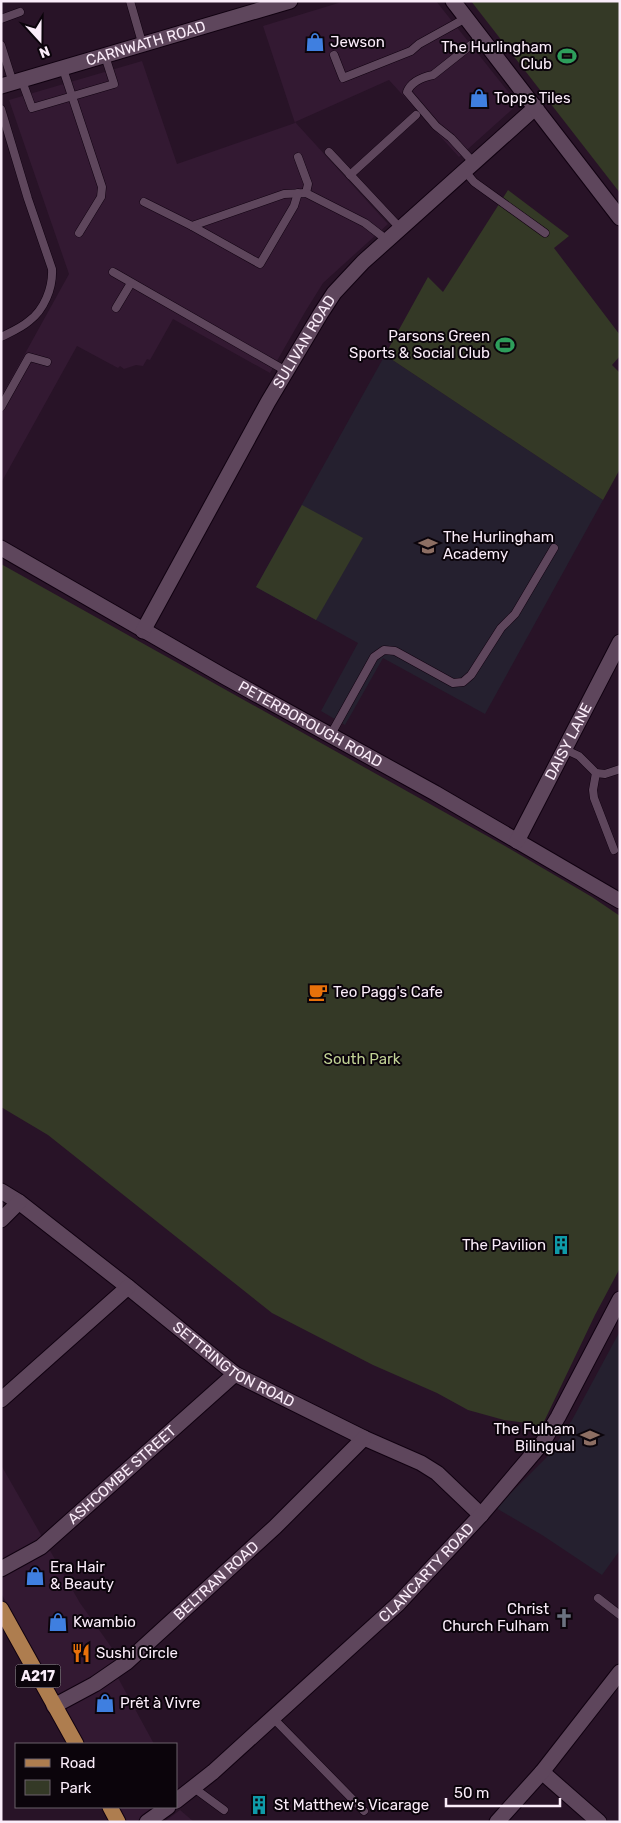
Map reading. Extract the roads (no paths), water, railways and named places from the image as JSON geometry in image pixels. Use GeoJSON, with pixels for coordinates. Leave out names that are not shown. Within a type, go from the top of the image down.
{"type":"FeatureCollection","features":[{"type":"Feature","properties":{"kind":"main road","name":"A217"},"geometry":{"type":"LineString","coordinates":[[1,1609],[75,1743]]}},
{"type":"Feature","properties":{"kind":"main road"},"geometry":{"type":"LineString","coordinates":[[111,1808],[118,1822]]}},
{"type":"Feature","properties":{"kind":"street","name":"CARNWATH ROAD"},"geometry":{"type":"LineString","coordinates":[[12,83],[143,46],[258,6],[290,1]]}},
{"type":"Feature","properties":{"kind":"street"},"geometry":{"type":"LineString","coordinates":[[453,1],[620,218]]}},
{"type":"Feature","properties":{"kind":"street","name":"SULIVAN ROAD"},"geometry":{"type":"LineString","coordinates":[[143,631],[286,371],[334,293],[363,262],[536,107]]}},
{"type":"Feature","properties":{"kind":"street","name":"PETERBOROUGH ROAD"},"geometry":{"type":"LineString","coordinates":[[1,548],[143,631],[435,793],[620,902]]}},
{"type":"Feature","properties":{"kind":"street","name":"DAISY LANE"},"geometry":{"type":"LineString","coordinates":[[517,841],[620,642]]}},
{"type":"Feature","properties":{"kind":"street","name":"SETTRINGTON ROAD"},"geometry":{"type":"LineString","coordinates":[[1,1191],[19,1202],[128,1287],[235,1374],[364,1438],[421,1463],[437,1473],[481,1515]]}},
{"type":"Feature","properties":{"kind":"street"},"geometry":{"type":"LineString","coordinates":[[1,1220],[19,1202]]}},
{"type":"Feature","properties":{"kind":"street"},"geometry":{"type":"LineString","coordinates":[[1,1400],[128,1287]]}},
{"type":"Feature","properties":{"kind":"street","name":"CLANCARTY ROAD"},"geometry":{"type":"LineString","coordinates":[[178,1800],[213,1772],[398,1604],[481,1515],[544,1442],[620,1299]]}},
{"type":"Feature","properties":{"kind":"street","name":"ASHCOMBE STREET"},"geometry":{"type":"LineString","coordinates":[[1,1569],[41,1547],[235,1374]]}},
{"type":"Feature","properties":{"kind":"street","name":"BELTRAN ROAD"},"geometry":{"type":"LineString","coordinates":[[54,1706],[95,1684],[127,1662],[275,1527],[364,1438]]}},
{"type":"Feature","properties":{"kind":"street"},"geometry":{"type":"LineString","coordinates":[[497,1822],[542,1772],[620,1672]]}},
{"type":"Feature","properties":{"kind":"street"},"geometry":{"type":"LineString","coordinates":[[542,1772],[600,1822]]}},
{"type":"Feature","properties":{"kind":"street"},"geometry":{"type":"LineString","coordinates":[[147,1822],[167,1808]]}},
{"type":"Feature","properties":{"kind":"lane"},"geometry":{"type":"LineString","coordinates":[[130,1],[143,46]]}},
{"type":"Feature","properties":{"kind":"lane"},"geometry":{"type":"LineString","coordinates":[[1,19],[20,12]]}},
{"type":"Feature","properties":{"kind":"lane"},"geometry":{"type":"LineString","coordinates":[[334,55],[343,78],[411,51],[419,44],[466,18]]}},
{"type":"Feature","properties":{"kind":"lane"},"geometry":{"type":"LineString","coordinates":[[481,38],[433,75],[424,77],[408,88],[407,92],[436,126],[451,138],[469,166],[474,182],[545,233]]}},
{"type":"Feature","properties":{"kind":"lane"},"geometry":{"type":"LineString","coordinates":[[1,45],[12,83],[32,108],[114,84],[105,56]]}},
{"type":"Feature","properties":{"kind":"lane"},"geometry":{"type":"LineString","coordinates":[[63,69],[74,96],[102,187],[101,197],[79,233]]}},
{"type":"Feature","properties":{"kind":"lane"},"geometry":{"type":"LineString","coordinates":[[1,109],[28,199],[52,269],[53,281],[35,316],[21,327],[1,337]]}},
{"type":"Feature","properties":{"kind":"lane"},"geometry":{"type":"LineString","coordinates":[[350,175],[416,115]]}},
{"type":"Feature","properties":{"kind":"lane"},"geometry":{"type":"LineString","coordinates":[[329,152],[400,228]]}},
{"type":"Feature","properties":{"kind":"lane"},"geometry":{"type":"LineString","coordinates":[[144,202],[260,264],[308,184],[298,157]]}},
{"type":"Feature","properties":{"kind":"lane"},"geometry":{"type":"LineString","coordinates":[[192,226],[284,194],[302,193],[365,223],[387,240]]}},
{"type":"Feature","properties":{"kind":"lane"},"geometry":{"type":"LineString","coordinates":[[112,272],[286,371]]}},
{"type":"Feature","properties":{"kind":"lane"},"geometry":{"type":"LineString","coordinates":[[116,308],[131,283]]}},
{"type":"Feature","properties":{"kind":"lane"},"geometry":{"type":"LineString","coordinates":[[1,408],[30,356],[47,362]]}},
{"type":"Feature","properties":{"kind":"lane"},"geometry":{"type":"LineString","coordinates":[[330,736],[374,657],[384,650],[395,651],[453,683],[458,683],[468,678],[501,628],[515,614],[554,548]]}},
{"type":"Feature","properties":{"kind":"lane"},"geometry":{"type":"LineString","coordinates":[[564,749],[579,756],[596,773],[605,774],[620,769]]}},
{"type":"Feature","properties":{"kind":"lane"},"geometry":{"type":"LineString","coordinates":[[596,773],[593,790],[594,798],[614,850]]}},
{"type":"Feature","properties":{"kind":"lane"},"geometry":{"type":"LineString","coordinates":[[598,1598],[620,1615]]}},
{"type":"Feature","properties":{"kind":"lane"},"geometry":{"type":"LineString","coordinates":[[273,1718],[364,1811]]}},
{"type":"Feature","properties":{"kind":"lane"},"geometry":{"type":"LineString","coordinates":[[194,1788],[224,1810]]}},
{"type":"Feature","properties":{"kind":"place","name":"Jewson"},"geometry":{"type":"Point","coordinates":[315,42]}},
{"type":"Feature","properties":{"kind":"place","name":"The Hurlingham Club"},"geometry":{"type":"Point","coordinates":[567,56]}},
{"type":"Feature","properties":{"kind":"place","name":"Topps Tiles"},"geometry":{"type":"Point","coordinates":[479,98]}},
{"type":"Feature","properties":{"kind":"place","name":"Parsons Green Sports & Social Club"},"geometry":{"type":"Point","coordinates":[505,345]}},
{"type":"Feature","properties":{"kind":"place","name":"The Hurlingham Academy"},"geometry":{"type":"Point","coordinates":[428,546]}},
{"type":"Feature","properties":{"kind":"place","name":"Teo Pagg's Cafe"},"geometry":{"type":"Point","coordinates":[318,992]}},
{"type":"Feature","properties":{"kind":"place","name":"The Pavilion"},"geometry":{"type":"Point","coordinates":[561,1245]}},
{"type":"Feature","properties":{"kind":"place","name":"The Fulham Bilingual"},"geometry":{"type":"Point","coordinates":[590,1438]}},
{"type":"Feature","properties":{"kind":"place","name":"Era Hair & Beauty"},"geometry":{"type":"Point","coordinates":[35,1576]}},
{"type":"Feature","properties":{"kind":"place","name":"Christ Church Fulham"},"geometry":{"type":"Point","coordinates":[564,1618]}},
{"type":"Feature","properties":{"kind":"place","name":"Kwambio"},"geometry":{"type":"Point","coordinates":[58,1622]}},
{"type":"Feature","properties":{"kind":"place","name":"Sushi Circle"},"geometry":{"type":"Point","coordinates":[81,1653]}},
{"type":"Feature","properties":{"kind":"place","name":"Prêt à Vivre"},"geometry":{"type":"Point","coordinates":[105,1703]}},
{"type":"Feature","properties":{"kind":"place","name":"St Matthew's Vicarage"},"geometry":{"type":"Point","coordinates":[259,1805]}},
{"type":"Feature","properties":{"kind":"park label","name":"South Park"},"geometry":{"type":"Point","coordinates":[362,1059]}}]}
